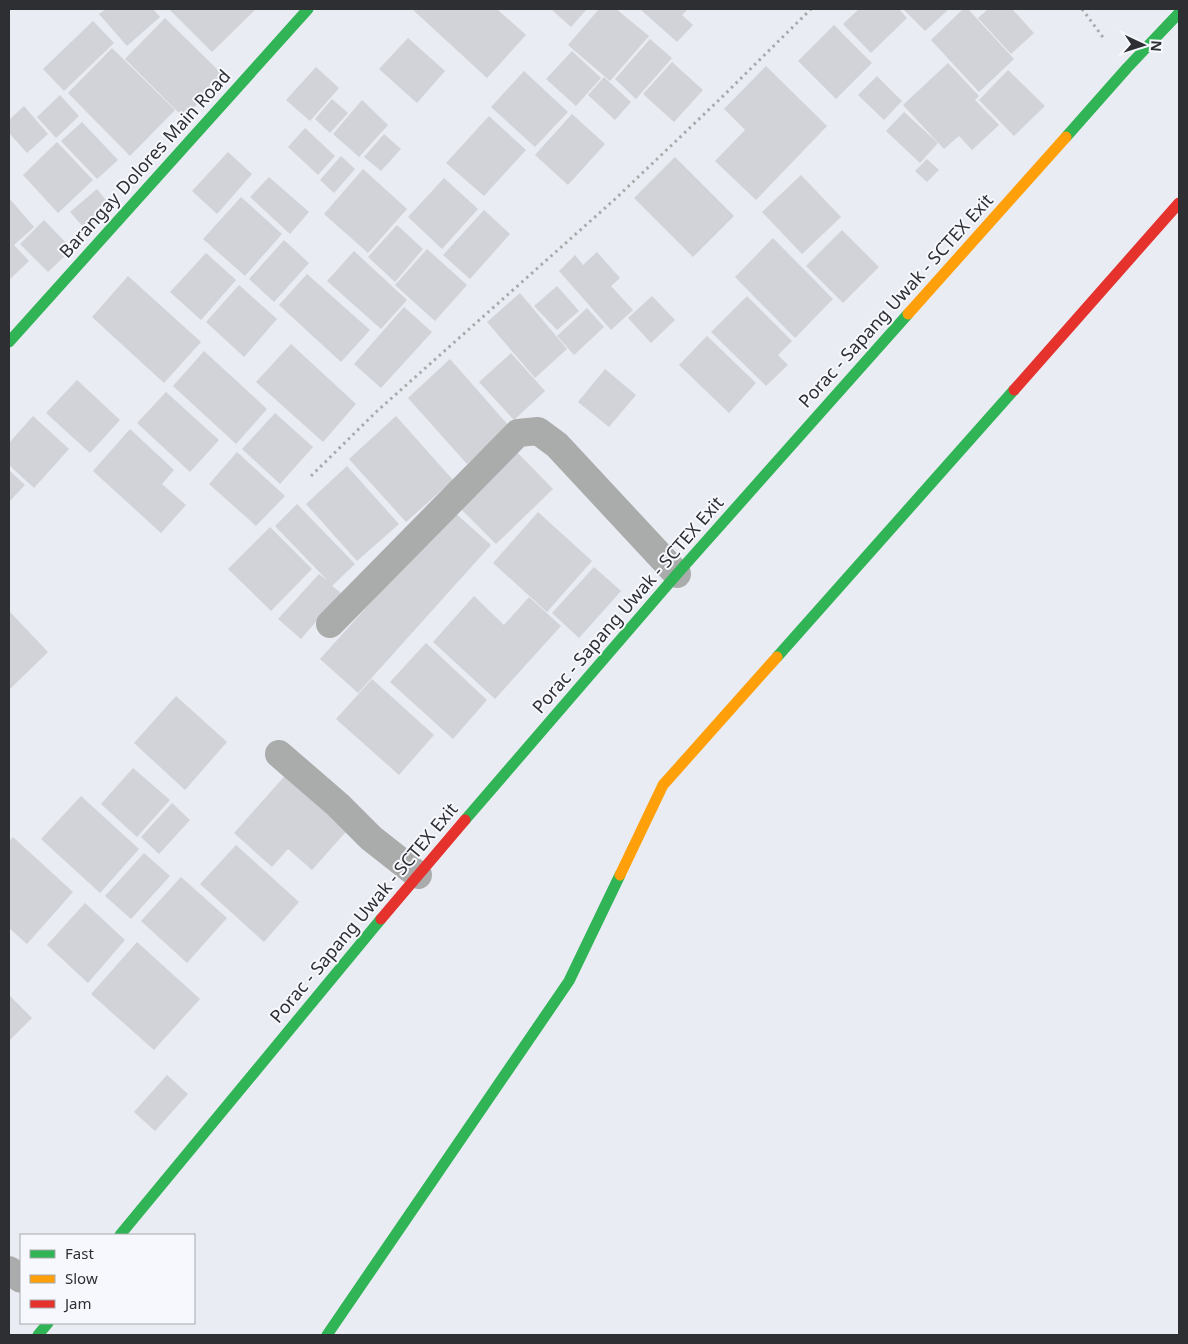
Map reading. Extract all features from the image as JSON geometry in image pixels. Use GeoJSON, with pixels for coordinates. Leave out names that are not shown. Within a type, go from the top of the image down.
{"type":"FeatureCollection","features":[{"type":"Feature","properties":{"kind":"street","name":"Barangay Dolores Main Road"},"geometry":{"type":"LineString","coordinates":[[9,342],[308,9]]}},
{"type":"Feature","properties":{"kind":"street","name":"Porac - Sapang Uwak - SCTEX Exit"},"geometry":{"type":"LineString","coordinates":[[121,1234],[418,875],[677,574],[1120,75],[1179,13]]}},
{"type":"Feature","properties":{"kind":"street"},"geometry":{"type":"LineString","coordinates":[[327,1335],[569,981],[663,785],[1179,203]]}},
{"type":"Feature","properties":{"kind":"street"},"geometry":{"type":"LineString","coordinates":[[330,624],[518,433],[538,431],[557,445],[677,574]]}},
{"type":"Feature","properties":{"kind":"street"},"geometry":{"type":"LineString","coordinates":[[279,754],[338,805],[371,838],[418,875]]}},
{"type":"Feature","properties":{"kind":"street"},"geometry":{"type":"LineString","coordinates":[[9,1270],[20,1278]]}},
{"type":"Feature","properties":{"kind":"street"},"geometry":{"type":"LineString","coordinates":[[38,1335],[47,1324]]}},
{"type":"Feature","properties":{"kind":"path"},"geometry":{"type":"LineString","coordinates":[[311,476],[376,412],[614,200],[811,9]]}},
{"type":"Feature","properties":{"kind":"building"},"geometry":{"type":"Polygon","coordinates":[[[106,9],[153,9],[160,17],[127,46],[99,14],[106,9]]]}},
{"type":"Feature","properties":{"kind":"building"},"geometry":{"type":"Polygon","coordinates":[[[169,9],[256,9],[212,52],[169,9]]]}},
{"type":"Feature","properties":{"kind":"building"},"geometry":{"type":"Polygon","coordinates":[[[412,9],[497,9],[526,35],[487,78],[412,9]]]}},
{"type":"Feature","properties":{"kind":"building"},"geometry":{"type":"Polygon","coordinates":[[[551,9],[587,9],[571,27],[551,9]]]}},
{"type":"Feature","properties":{"kind":"building"},"geometry":{"type":"Polygon","coordinates":[[[599,9],[616,9],[649,36],[610,81],[568,45],[599,9]]]}},
{"type":"Feature","properties":{"kind":"building"},"geometry":{"type":"Polygon","coordinates":[[[640,9],[688,9],[682,15],[693,25],[677,42],[640,9]]]}},
{"type":"Feature","properties":{"kind":"building"},"geometry":{"type":"Polygon","coordinates":[[[859,9],[899,9],[907,18],[871,53],[843,24],[859,9]]]}},
{"type":"Feature","properties":{"kind":"building"},"geometry":{"type":"Polygon","coordinates":[[[903,9],[949,9],[925,31],[903,9]]]}},
{"type":"Feature","properties":{"kind":"building"},"geometry":{"type":"Polygon","coordinates":[[[963,9],[968,9],[1014,59],[979,92],[931,40],[963,9]]]}},
{"type":"Feature","properties":{"kind":"building"},"geometry":{"type":"Polygon","coordinates":[[[988,9],[1012,9],[1034,33],[1011,54],[978,18],[988,9]]]}},
{"type":"Feature","properties":{"kind":"building"},"geometry":{"type":"Polygon","coordinates":[[[165,18],[224,76],[184,118],[125,59],[165,18]]]}},
{"type":"Feature","properties":{"kind":"building"},"geometry":{"type":"Polygon","coordinates":[[[93,21],[114,43],[64,91],[43,69],[93,21]]]}},
{"type":"Feature","properties":{"kind":"building"},"geometry":{"type":"Polygon","coordinates":[[[834,25],[872,63],[836,99],[798,61],[834,25]]]}},
{"type":"Feature","properties":{"kind":"building"},"geometry":{"type":"Polygon","coordinates":[[[408,38],[445,71],[417,103],[379,69],[408,38]]]}},
{"type":"Feature","properties":{"kind":"building"},"geometry":{"type":"Polygon","coordinates":[[[650,39],[672,58],[636,99],[615,79],[650,39]]]}},
{"type":"Feature","properties":{"kind":"building"},"geometry":{"type":"Polygon","coordinates":[[[112,48],[175,110],[130,156],[68,93],[112,48]]]}},
{"type":"Feature","properties":{"kind":"building"},"geometry":{"type":"Polygon","coordinates":[[[572,51],[601,78],[576,106],[546,79],[572,51]]]}},
{"type":"Feature","properties":{"kind":"building"},"geometry":{"type":"Polygon","coordinates":[[[672,62],[703,90],[674,122],[643,94],[672,62]]]}},
{"type":"Feature","properties":{"kind":"building"},"geometry":{"type":"Polygon","coordinates":[[[948,63],[979,96],[975,100],[999,125],[972,150],[959,136],[944,149],[903,105],[948,63]]]}},
{"type":"Feature","properties":{"kind":"building"},"geometry":{"type":"Polygon","coordinates":[[[766,66],[827,126],[756,200],[715,161],[745,130],[724,109],[766,66]]]}},
{"type":"Feature","properties":{"kind":"building"},"geometry":{"type":"Polygon","coordinates":[[[316,67],[339,88],[310,121],[286,100],[316,67]]]}},
{"type":"Feature","properties":{"kind":"building"},"geometry":{"type":"Polygon","coordinates":[[[1008,70],[1045,106],[1014,136],[979,100],[1008,70]]]}},
{"type":"Feature","properties":{"kind":"building"},"geometry":{"type":"Polygon","coordinates":[[[524,71],[568,112],[535,147],[491,107],[524,71]]]}},
{"type":"Feature","properties":{"kind":"building"},"geometry":{"type":"Polygon","coordinates":[[[877,76],[902,101],[884,120],[858,95],[877,76]]]}},
{"type":"Feature","properties":{"kind":"building"},"geometry":{"type":"Polygon","coordinates":[[[604,77],[631,102],[615,120],[588,95],[604,77]]]}},
{"type":"Feature","properties":{"kind":"building"},"geometry":{"type":"Polygon","coordinates":[[[60,95],[79,116],[56,138],[37,117],[60,95]]]}},
{"type":"Feature","properties":{"kind":"building"},"geometry":{"type":"Polygon","coordinates":[[[332,99],[348,113],[330,133],[315,119],[332,99]]]}},
{"type":"Feature","properties":{"kind":"building"},"geometry":{"type":"Polygon","coordinates":[[[362,100],[388,125],[359,157],[333,134],[362,100]]]}},
{"type":"Feature","properties":{"kind":"building"},"geometry":{"type":"Polygon","coordinates":[[[24,106],[48,134],[27,153],[9,133],[9,120],[24,106]]]}},
{"type":"Feature","properties":{"kind":"building"},"geometry":{"type":"Polygon","coordinates":[[[904,112],[938,143],[920,163],[886,131],[904,112]]]}},
{"type":"Feature","properties":{"kind":"building"},"geometry":{"type":"Polygon","coordinates":[[[572,114],[605,144],[568,185],[535,155],[572,114]]]}},
{"type":"Feature","properties":{"kind":"building"},"geometry":{"type":"Polygon","coordinates":[[[489,116],[526,150],[484,196],[446,163],[489,116]]]}},
{"type":"Feature","properties":{"kind":"building"},"geometry":{"type":"Polygon","coordinates":[[[82,122],[118,160],[97,179],[61,141],[82,122]]]}},
{"type":"Feature","properties":{"kind":"building"},"geometry":{"type":"Polygon","coordinates":[[[305,128],[335,156],[318,175],[288,147],[305,128]]]}},
{"type":"Feature","properties":{"kind":"building"},"geometry":{"type":"Polygon","coordinates":[[[384,134],[401,149],[381,171],[364,157],[384,134]]]}},
{"type":"Feature","properties":{"kind":"building"},"geometry":{"type":"Polygon","coordinates":[[[57,142],[93,180],[58,213],[23,175],[57,142]]]}},
{"type":"Feature","properties":{"kind":"building"},"geometry":{"type":"Polygon","coordinates":[[[228,152],[252,174],[217,214],[192,191],[228,152]]]}},
{"type":"Feature","properties":{"kind":"building"},"geometry":{"type":"Polygon","coordinates":[[[341,156],[355,169],[334,193],[320,180],[341,156]]]}},
{"type":"Feature","properties":{"kind":"building"},"geometry":{"type":"Polygon","coordinates":[[[675,157],[734,216],[693,257],[634,198],[675,157]]]}},
{"type":"Feature","properties":{"kind":"building"},"geometry":{"type":"Polygon","coordinates":[[[927,159],[939,170],[927,182],[915,171],[927,159]]]}},
{"type":"Feature","properties":{"kind":"building"},"geometry":{"type":"Polygon","coordinates":[[[363,169],[407,209],[368,253],[324,214],[363,169]]]}},
{"type":"Feature","properties":{"kind":"building"},"geometry":{"type":"Polygon","coordinates":[[[801,175],[841,217],[802,254],[762,212],[801,175]]]}},
{"type":"Feature","properties":{"kind":"building"},"geometry":{"type":"Polygon","coordinates":[[[269,177],[309,212],[290,234],[250,197],[269,177]]]}},
{"type":"Feature","properties":{"kind":"building"},"geometry":{"type":"Polygon","coordinates":[[[444,178],[478,209],[442,249],[408,217],[444,178]]]}},
{"type":"Feature","properties":{"kind":"building"},"geometry":{"type":"Polygon","coordinates":[[[97,189],[112,208],[86,230],[70,212],[97,189]]]}},
{"type":"Feature","properties":{"kind":"building"},"geometry":{"type":"Polygon","coordinates":[[[241,197],[282,234],[245,276],[203,239],[241,197]]]}},
{"type":"Feature","properties":{"kind":"building"},"geometry":{"type":"Polygon","coordinates":[[[9,198],[34,227],[14,245],[29,261],[9,280],[9,198]]]}},
{"type":"Feature","properties":{"kind":"building"},"geometry":{"type":"Polygon","coordinates":[[[484,210],[510,234],[470,279],[443,255],[484,210]]]}},
{"type":"Feature","properties":{"kind":"building"},"geometry":{"type":"Polygon","coordinates":[[[44,220],[72,249],[48,272],[20,244],[44,220]]]}},
{"type":"Feature","properties":{"kind":"building"},"geometry":{"type":"Polygon","coordinates":[[[397,225],[423,249],[395,282],[368,257],[397,225]]]}},
{"type":"Feature","properties":{"kind":"building"},"geometry":{"type":"Polygon","coordinates":[[[842,230],[879,267],[843,303],[806,266],[842,230]]]}},
{"type":"Feature","properties":{"kind":"building"},"geometry":{"type":"Polygon","coordinates":[[[773,238],[833,299],[795,338],[735,277],[773,238]]]}},
{"type":"Feature","properties":{"kind":"building"},"geometry":{"type":"Polygon","coordinates":[[[284,240],[309,263],[274,302],[249,279],[284,240]]]}},
{"type":"Feature","properties":{"kind":"building"},"geometry":{"type":"Polygon","coordinates":[[[427,249],[467,285],[435,321],[395,285],[427,249]]]}},
{"type":"Feature","properties":{"kind":"building"},"geometry":{"type":"Polygon","coordinates":[[[354,251],[407,300],[381,329],[327,281],[354,251]]]}},
{"type":"Feature","properties":{"kind":"building"},"geometry":{"type":"Polygon","coordinates":[[[597,252],[620,278],[611,286],[633,310],[611,330],[559,271],[575,255],[583,265],[597,252]]]}},
{"type":"Feature","properties":{"kind":"building"},"geometry":{"type":"Polygon","coordinates":[[[206,253],[236,280],[201,320],[170,292],[206,253]]]}},
{"type":"Feature","properties":{"kind":"building"},"geometry":{"type":"Polygon","coordinates":[[[307,274],[370,330],[341,362],[279,305],[307,274]]]}},
{"type":"Feature","properties":{"kind":"building"},"geometry":{"type":"Polygon","coordinates":[[[128,276],[201,342],[164,383],[92,317],[128,276]]]}},
{"type":"Feature","properties":{"kind":"building"},"geometry":{"type":"Polygon","coordinates":[[[239,285],[277,319],[244,357],[206,322],[239,285]]]}},
{"type":"Feature","properties":{"kind":"building"},"geometry":{"type":"Polygon","coordinates":[[[557,286],[579,311],[557,330],[534,306],[557,286]]]}},
{"type":"Feature","properties":{"kind":"building"},"geometry":{"type":"Polygon","coordinates":[[[520,293],[567,349],[535,378],[487,322],[520,293]]]}},
{"type":"Feature","properties":{"kind":"building"},"geometry":{"type":"Polygon","coordinates":[[[652,296],[675,320],[651,343],[628,318],[652,296]]]}},
{"type":"Feature","properties":{"kind":"building"},"geometry":{"type":"Polygon","coordinates":[[[747,296],[792,341],[778,355],[788,365],[766,386],[711,332],[747,296]]]}},
{"type":"Feature","properties":{"kind":"building"},"geometry":{"type":"Polygon","coordinates":[[[404,307],[432,332],[381,388],[354,364],[404,307]]]}},
{"type":"Feature","properties":{"kind":"building"},"geometry":{"type":"Polygon","coordinates":[[[587,308],[604,327],[574,355],[557,336],[587,308]]]}},
{"type":"Feature","properties":{"kind":"building"},"geometry":{"type":"Polygon","coordinates":[[[707,336],[756,383],[729,413],[679,365],[707,336]]]}},
{"type":"Feature","properties":{"kind":"building"},"geometry":{"type":"Polygon","coordinates":[[[291,344],[356,404],[323,442],[256,382],[291,344]]]}},
{"type":"Feature","properties":{"kind":"building"},"geometry":{"type":"Polygon","coordinates":[[[204,351],[267,409],[236,444],[173,386],[204,351]]]}},
{"type":"Feature","properties":{"kind":"building"},"geometry":{"type":"Polygon","coordinates":[[[511,353],[545,391],[514,420],[479,382],[511,353]]]}},
{"type":"Feature","properties":{"kind":"building"},"geometry":{"type":"Polygon","coordinates":[[[450,359],[509,426],[467,464],[408,398],[450,359]]]}},
{"type":"Feature","properties":{"kind":"building"},"geometry":{"type":"Polygon","coordinates":[[[605,369],[636,395],[609,427],[578,402],[605,369]]]}},
{"type":"Feature","properties":{"kind":"building"},"geometry":{"type":"Polygon","coordinates":[[[77,380],[120,420],[90,453],[46,413],[77,380]]]}},
{"type":"Feature","properties":{"kind":"building"},"geometry":{"type":"Polygon","coordinates":[[[166,392],[219,440],[190,472],[137,423],[166,392]]]}},
{"type":"Feature","properties":{"kind":"building"},"geometry":{"type":"Polygon","coordinates":[[[275,413],[313,447],[280,484],[242,449],[275,413]]]}},
{"type":"Feature","properties":{"kind":"building"},"geometry":{"type":"Polygon","coordinates":[[[33,416],[69,449],[34,488],[9,465],[9,443],[33,416]]]}},
{"type":"Feature","properties":{"kind":"building"},"geometry":{"type":"Polygon","coordinates":[[[396,416],[453,480],[406,522],[349,459],[396,416]]]}},
{"type":"Feature","properties":{"kind":"building"},"geometry":{"type":"Polygon","coordinates":[[[130,429],[174,470],[162,484],[186,505],[161,533],[93,471],[130,429]]]}},
{"type":"Feature","properties":{"kind":"building"},"geometry":{"type":"Polygon","coordinates":[[[513,448],[553,489],[496,544],[456,504],[513,448]]]}},
{"type":"Feature","properties":{"kind":"building"},"geometry":{"type":"Polygon","coordinates":[[[237,452],[285,496],[256,526],[209,484],[237,452]]]}},
{"type":"Feature","properties":{"kind":"building"},"geometry":{"type":"Polygon","coordinates":[[[347,466],[399,524],[357,561],[306,504],[347,466]]]}},
{"type":"Feature","properties":{"kind":"building"},"geometry":{"type":"Polygon","coordinates":[[[9,470],[25,485],[9,502],[9,470]]]}},
{"type":"Feature","properties":{"kind":"building"},"geometry":{"type":"Polygon","coordinates":[[[297,504],[355,564],[332,586],[341,593],[301,639],[278,619],[319,574],[328,581],[275,526],[297,504]]]}},
{"type":"Feature","properties":{"kind":"building"},"geometry":{"type":"Polygon","coordinates":[[[453,511],[491,545],[358,693],[320,659],[453,511]]]}},
{"type":"Feature","properties":{"kind":"building"},"geometry":{"type":"Polygon","coordinates":[[[538,512],[592,561],[547,612],[493,563],[538,512]]]}},
{"type":"Feature","properties":{"kind":"building"},"geometry":{"type":"Polygon","coordinates":[[[270,527],[312,569],[271,611],[228,569],[270,527]]]}},
{"type":"Feature","properties":{"kind":"building"},"geometry":{"type":"Polygon","coordinates":[[[594,567],[621,591],[579,638],[552,613],[594,567]]]}},
{"type":"Feature","properties":{"kind":"building"},"geometry":{"type":"Polygon","coordinates":[[[474,596],[504,625],[529,597],[561,626],[495,699],[433,642],[474,596]]]}},
{"type":"Feature","properties":{"kind":"building"},"geometry":{"type":"Polygon","coordinates":[[[10,612],[48,652],[9,690],[9,614],[10,612]]]}},
{"type":"Feature","properties":{"kind":"building"},"geometry":{"type":"Polygon","coordinates":[[[426,643],[487,700],[453,739],[390,682],[426,643]]]}},
{"type":"Feature","properties":{"kind":"building"},"geometry":{"type":"Polygon","coordinates":[[[372,679],[434,735],[399,775],[336,719],[372,679]]]}},
{"type":"Feature","properties":{"kind":"building"},"geometry":{"type":"Polygon","coordinates":[[[176,696],[227,742],[185,790],[134,743],[176,696]]]}},
{"type":"Feature","properties":{"kind":"building"},"geometry":{"type":"Polygon","coordinates":[[[133,768],[170,800],[137,837],[101,804],[133,768]]]}},
{"type":"Feature","properties":{"kind":"building"},"geometry":{"type":"Polygon","coordinates":[[[290,770],[351,826],[312,870],[288,849],[272,867],[234,833],[290,770]]]}},
{"type":"Feature","properties":{"kind":"building"},"geometry":{"type":"Polygon","coordinates":[[[81,796],[139,849],[100,893],[41,839],[81,796]]]}},
{"type":"Feature","properties":{"kind":"building"},"geometry":{"type":"Polygon","coordinates":[[[172,803],[190,820],[159,854],[141,837],[172,803]]]}},
{"type":"Feature","properties":{"kind":"building"},"geometry":{"type":"Polygon","coordinates":[[[13,837],[73,892],[27,944],[9,928],[9,842],[13,837]]]}},
{"type":"Feature","properties":{"kind":"building"},"geometry":{"type":"Polygon","coordinates":[[[236,845],[299,902],[264,942],[200,884],[236,845]]]}},
{"type":"Feature","properties":{"kind":"building"},"geometry":{"type":"Polygon","coordinates":[[[144,853],[170,876],[131,919],[105,896],[144,853]]]}},
{"type":"Feature","properties":{"kind":"building"},"geometry":{"type":"Polygon","coordinates":[[[181,877],[227,918],[187,963],[141,921],[181,877]]]}},
{"type":"Feature","properties":{"kind":"building"},"geometry":{"type":"Polygon","coordinates":[[[85,903],[125,940],[88,983],[47,945],[85,903]]]}},
{"type":"Feature","properties":{"kind":"building"},"geometry":{"type":"Polygon","coordinates":[[[137,942],[200,999],[154,1050],[91,994],[137,942]]]}},
{"type":"Feature","properties":{"kind":"building"},"geometry":{"type":"Polygon","coordinates":[[[9,995],[32,1018],[9,1041],[9,995]]]}},
{"type":"Feature","properties":{"kind":"building"},"geometry":{"type":"Polygon","coordinates":[[[167,1075],[188,1094],[155,1131],[134,1112],[167,1075]]]}},
{"type":"Feature","properties":{"kind":"traffic: fast"},"geometry":{"type":"LineString","coordinates":[[9,342],[308,9]]}},
{"type":"Feature","properties":{"kind":"traffic: fast"},"geometry":{"type":"LineString","coordinates":[[1066,137],[1179,13]]}},
{"type":"Feature","properties":{"kind":"traffic: fast"},"geometry":{"type":"LineString","coordinates":[[465,820],[677,574],[908,314]]}},
{"type":"Feature","properties":{"kind":"traffic: fast"},"geometry":{"type":"LineString","coordinates":[[777,657],[1014,390]]}},
{"type":"Feature","properties":{"kind":"traffic: fast"},"geometry":{"type":"LineString","coordinates":[[327,1335],[569,981],[620,875]]}},
{"type":"Feature","properties":{"kind":"traffic: fast"},"geometry":{"type":"LineString","coordinates":[[121,1234],[381,919]]}},
{"type":"Feature","properties":{"kind":"traffic: fast"},"geometry":{"type":"LineString","coordinates":[[38,1335],[47,1324]]}},
{"type":"Feature","properties":{"kind":"traffic: slow"},"geometry":{"type":"LineString","coordinates":[[908,314],[1066,137]]}},
{"type":"Feature","properties":{"kind":"traffic: slow"},"geometry":{"type":"LineString","coordinates":[[620,875],[663,785],[777,657]]}},
{"type":"Feature","properties":{"kind":"traffic: jam"},"geometry":{"type":"LineString","coordinates":[[1014,390],[1179,203]]}},
{"type":"Feature","properties":{"kind":"traffic: jam"},"geometry":{"type":"LineString","coordinates":[[381,919],[465,820]]}}]}
